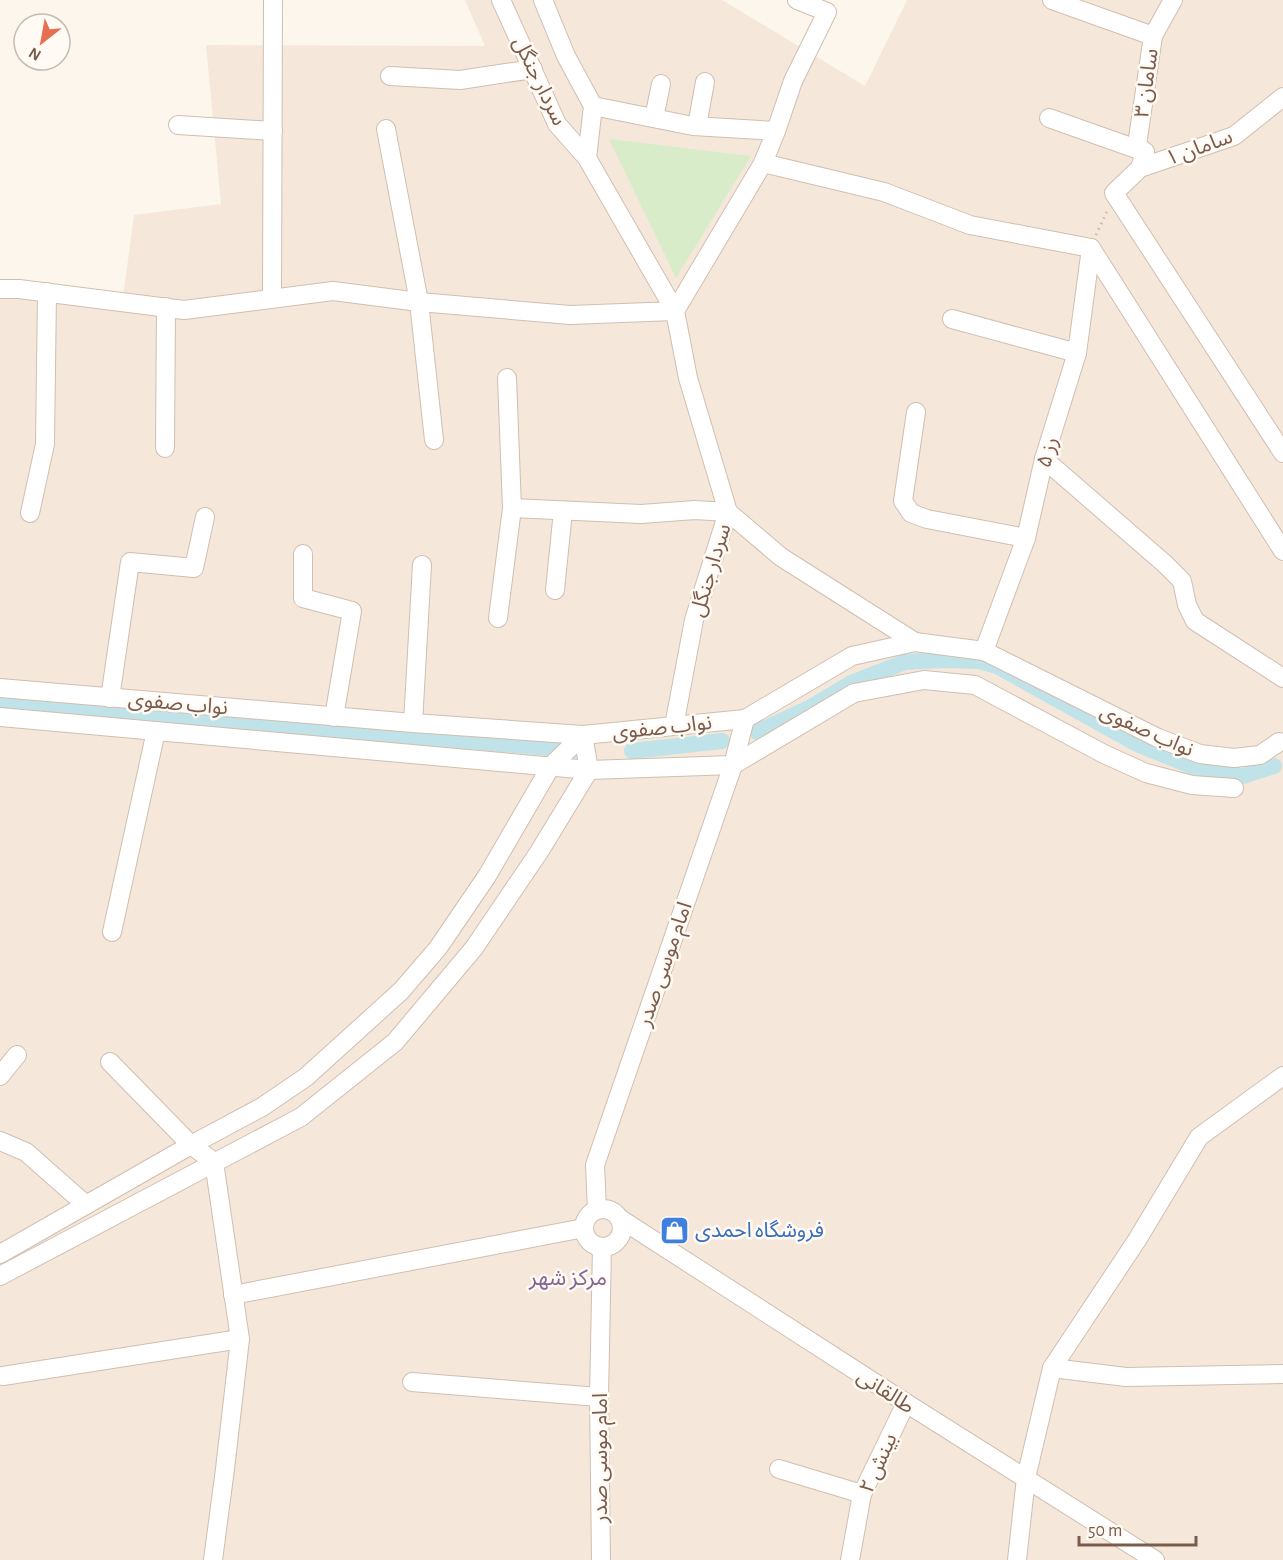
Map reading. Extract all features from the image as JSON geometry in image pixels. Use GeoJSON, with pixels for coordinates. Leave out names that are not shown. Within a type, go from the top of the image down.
{"type":"FeatureCollection","features":[{"type":"Feature","properties":{"kind":"street"},"geometry":{"type":"LineString","coordinates":[[272,298],[273,0]]}},
{"type":"Feature","properties":{"kind":"street","name":"سردار جنگل"},"geometry":{"type":"LineString","coordinates":[[501,0],[557,124],[587,158],[675,311],[688,378],[728,512],[694,620],[674,726]]}},
{"type":"Feature","properties":{"kind":"street","name":"سردار جنگل"},"geometry":{"type":"LineString","coordinates":[[543,0],[566,56],[593,106],[587,158]]}},
{"type":"Feature","properties":{"kind":"street"},"geometry":{"type":"LineString","coordinates":[[0,289],[47,292],[184,310],[333,291],[419,302],[570,315],[675,311],[763,163],[793,81],[827,12],[797,0]]}},
{"type":"Feature","properties":{"kind":"street"},"geometry":{"type":"LineString","coordinates":[[1052,0],[1153,36]]}},
{"type":"Feature","properties":{"kind":"street","name":"سامان ۳"},"geometry":{"type":"LineString","coordinates":[[1142,160],[1137,145],[1153,36],[1173,0]]}},
{"type":"Feature","properties":{"kind":"street"},"geometry":{"type":"LineString","coordinates":[[390,76],[460,80],[533,69]]}},
{"type":"Feature","properties":{"kind":"street"},"geometry":{"type":"LineString","coordinates":[[697,126],[705,82]]}},
{"type":"Feature","properties":{"kind":"street"},"geometry":{"type":"LineString","coordinates":[[654,118],[661,84]]}},
{"type":"Feature","properties":{"kind":"street","name":"سامان ۱"},"geometry":{"type":"LineString","coordinates":[[1114,193],[1142,160],[1234,136],[1283,97]]}},
{"type":"Feature","properties":{"kind":"street","name":"سردار جنگل"},"geometry":{"type":"LineString","coordinates":[[593,106],[697,126],[776,131]]}},
{"type":"Feature","properties":{"kind":"street"},"geometry":{"type":"LineString","coordinates":[[1049,118],[1142,160]]}},
{"type":"Feature","properties":{"kind":"street"},"geometry":{"type":"LineString","coordinates":[[178,125],[273,131]]}},
{"type":"Feature","properties":{"kind":"street"},"geometry":{"type":"LineString","coordinates":[[386,129],[419,302],[434,440]]}},
{"type":"Feature","properties":{"kind":"street"},"geometry":{"type":"LineString","coordinates":[[763,163],[884,192],[970,225],[1091,248],[1283,551]]}},
{"type":"Feature","properties":{"kind":"street"},"geometry":{"type":"LineString","coordinates":[[1114,193],[1283,453]]}},
{"type":"Feature","properties":{"kind":"street","name":"رز ۵"},"geometry":{"type":"LineString","coordinates":[[984,651],[1026,538],[1044,459],[1077,353],[1091,248]]}},
{"type":"Feature","properties":{"kind":"street"},"geometry":{"type":"LineString","coordinates":[[30,513],[45,444],[47,292]]}},
{"type":"Feature","properties":{"kind":"street"},"geometry":{"type":"LineString","coordinates":[[165,448],[166,307]]}},
{"type":"Feature","properties":{"kind":"street"},"geometry":{"type":"LineString","coordinates":[[952,319],[1077,353]]}},
{"type":"Feature","properties":{"kind":"street"},"geometry":{"type":"LineString","coordinates":[[498,618],[512,508],[507,378]]}},
{"type":"Feature","properties":{"kind":"street"},"geometry":{"type":"LineString","coordinates":[[916,412],[903,501],[911,513],[927,519],[1026,538]]}},
{"type":"Feature","properties":{"kind":"street"},"geometry":{"type":"LineString","coordinates":[[1044,459],[1182,581],[1187,605],[1195,621],[1283,678]]}},
{"type":"Feature","properties":{"kind":"street"},"geometry":{"type":"LineString","coordinates":[[512,508],[640,514],[695,510],[728,512],[781,557],[915,642]]}},
{"type":"Feature","properties":{"kind":"street"},"geometry":{"type":"LineString","coordinates":[[555,590],[563,511]]}},
{"type":"Feature","properties":{"kind":"street"},"geometry":{"type":"LineString","coordinates":[[110,698],[130,562],[194,568],[205,517]]}},
{"type":"Feature","properties":{"kind":"street"},"geometry":{"type":"LineString","coordinates":[[303,554],[303,598],[352,610],[334,717]]}},
{"type":"Feature","properties":{"kind":"street"},"geometry":{"type":"LineString","coordinates":[[413,723],[422,565]]}},
{"type":"Feature","properties":{"kind":"street","name":"نواب صفوی"},"geometry":{"type":"LineString","coordinates":[[0,688],[334,717],[583,735],[745,719],[852,656],[915,642],[984,651],[1149,733],[1200,754],[1234,758],[1260,755],[1279,742]]}},
{"type":"Feature","properties":{"kind":"street","name":"نواب صفوی"},"geometry":{"type":"LineString","coordinates":[[0,717],[589,770],[733,765],[854,693],[924,680],[975,685],[1104,754],[1146,773],[1192,785],[1234,788]]}},
{"type":"Feature","properties":{"kind":"street","name":"امام موسی صدر"},"geometry":{"type":"LineString","coordinates":[[597,1210],[595,1165],[733,765],[745,719]]}},
{"type":"Feature","properties":{"kind":"street"},"geometry":{"type":"LineString","coordinates":[[112,932],[156,731]]}},
{"type":"Feature","properties":{"kind":"street"},"geometry":{"type":"LineString","coordinates":[[0,1254],[262,1107],[306,1077],[401,991],[438,948],[487,876],[551,766],[583,735]]}},
{"type":"Feature","properties":{"kind":"street"},"geometry":{"type":"LineString","coordinates":[[0,1276],[301,1117],[395,1042],[474,948],[539,852],[589,770],[583,735]]}},
{"type":"Feature","properties":{"kind":"street"},"geometry":{"type":"LineString","coordinates":[[0,1076],[17,1055]]}},
{"type":"Feature","properties":{"kind":"street"},"geometry":{"type":"LineString","coordinates":[[110,1062],[191,1145],[214,1162],[240,1339],[213,1560]]}},
{"type":"Feature","properties":{"kind":"street"},"geometry":{"type":"LineString","coordinates":[[1017,1560],[1026,1478],[1053,1368],[1137,1240],[1199,1137],[1283,1076]]}},
{"type":"Feature","properties":{"kind":"street"},"geometry":{"type":"LineString","coordinates":[[0,1141],[26,1152],[87,1205]]}},
{"type":"Feature","properties":{"kind":"street"},"geometry":{"type":"LineString","coordinates":[[597,1210],[611,1211],[618,1218],[622,1229],[618,1240],[602,1247],[591,1243],[584,1228],[588,1217],[597,1210]]}},
{"type":"Feature","properties":{"kind":"street","name":"طالقانی"},"geometry":{"type":"LineString","coordinates":[[618,1218],[1155,1560]]}},
{"type":"Feature","properties":{"kind":"street"},"geometry":{"type":"LineString","coordinates":[[233,1295],[584,1228]]}},
{"type":"Feature","properties":{"kind":"street","name":"امام موسی صدر"},"geometry":{"type":"LineString","coordinates":[[601,1560],[599,1397],[602,1247]]}},
{"type":"Feature","properties":{"kind":"street"},"geometry":{"type":"LineString","coordinates":[[3,1376],[240,1339]]}},
{"type":"Feature","properties":{"kind":"street"},"geometry":{"type":"LineString","coordinates":[[1053,1368],[1126,1377],[1283,1374]]}},
{"type":"Feature","properties":{"kind":"street"},"geometry":{"type":"LineString","coordinates":[[412,1382],[599,1397]]}},
{"type":"Feature","properties":{"kind":"street","name":"بینش ۲"},"geometry":{"type":"LineString","coordinates":[[850,1560],[862,1494],[906,1403]]}},
{"type":"Feature","properties":{"kind":"street"},"geometry":{"type":"LineString","coordinates":[[779,1469],[862,1494]]}},
{"type":"Feature","properties":{"kind":"path"},"geometry":{"type":"LineString","coordinates":[[1091,248],[1114,193]]}},
{"type":"Feature","properties":{"kind":"shaded area"},"geometry":{"type":"Polygon","coordinates":[[[465,0],[722,0],[865,86],[907,0],[1283,0],[1283,1560],[0,1560],[0,287],[123,297],[134,215],[221,204],[206,45],[485,46],[465,0]]]}},
{"type":"Feature","properties":{"kind":"green space"},"geometry":{"type":"Polygon","coordinates":[[[609,139],[751,156],[676,278],[609,139]]]}},
{"type":"Feature","properties":{"kind":"waterway"},"geometry":{"type":"LineString","coordinates":[[757,732],[809,708],[851,683],[905,662],[979,661],[997,666],[1137,744],[1194,767],[1243,776],[1274,766]]}},
{"type":"Feature","properties":{"kind":"waterway"},"geometry":{"type":"LineString","coordinates":[[0,702],[573,750]]}},
{"type":"Feature","properties":{"kind":"waterway"},"geometry":{"type":"LineString","coordinates":[[632,751],[722,741]]}},
{"type":"Feature","properties":{"kind":"place","name":"فروشگاه احمدی"},"geometry":{"type":"Point","coordinates":[674,1230]}},
{"type":"Feature","properties":{"kind":"district","name":"مرکز شهر"},"geometry":{"type":"Point","coordinates":[568,1277]}}]}
